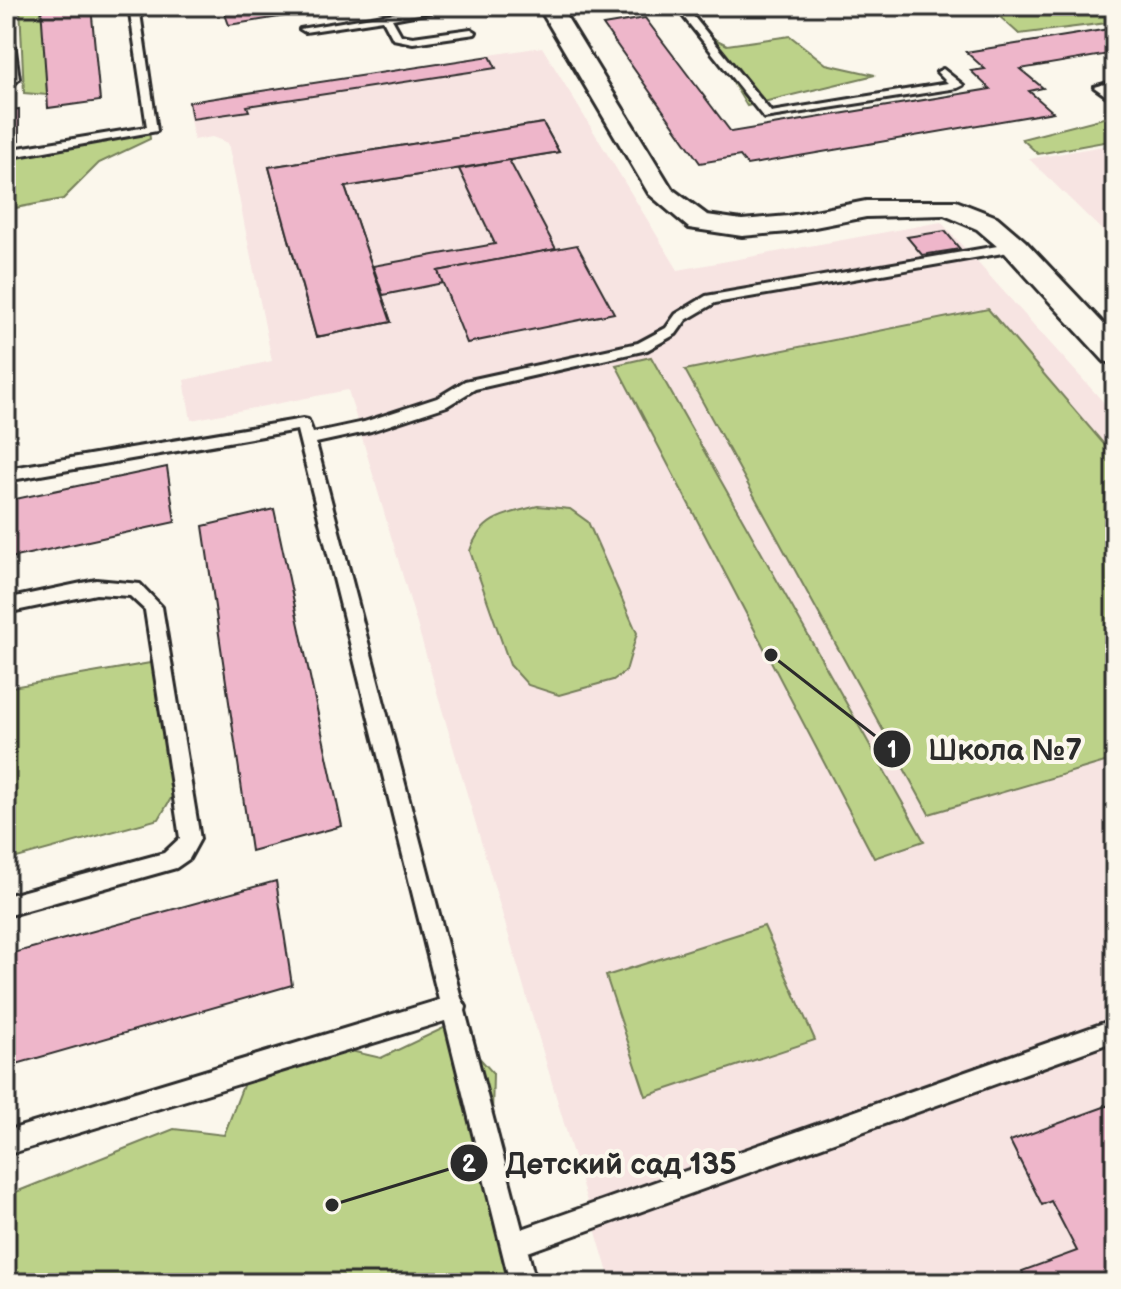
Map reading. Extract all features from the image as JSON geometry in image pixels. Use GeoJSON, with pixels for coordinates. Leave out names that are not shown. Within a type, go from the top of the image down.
{"type":"FeatureCollection","features":[{"type":"Feature","properties":{"kind":"street"},"geometry":{"type":"LineString","coordinates":[[550,6],[662,194],[699,222],[742,228],[789,224],[866,209],[947,207],[987,223],[1015,247],[1115,354]]}},
{"type":"Feature","properties":{"kind":"lane"},"geometry":{"type":"LineString","coordinates":[[6,154],[153,129],[134,6]]}},
{"type":"Feature","properties":{"kind":"lane"},"geometry":{"type":"LineString","coordinates":[[305,29],[458,6]]}},
{"type":"Feature","properties":{"kind":"lane"},"geometry":{"type":"LineString","coordinates":[[680,6],[768,116],[957,85],[943,72]]}},
{"type":"Feature","properties":{"kind":"lane"},"geometry":{"type":"LineString","coordinates":[[386,17],[397,37],[413,40],[471,32]]}},
{"type":"Feature","properties":{"kind":"lane"},"geometry":{"type":"LineString","coordinates":[[6,21],[13,79],[6,89]]}},
{"type":"Feature","properties":{"kind":"lane"},"geometry":{"type":"LineString","coordinates":[[1115,84],[1100,87],[1115,99]]}},
{"type":"Feature","properties":{"kind":"lane"},"geometry":{"type":"LineString","coordinates":[[307,440],[366,427],[442,402],[470,385],[642,347],[671,331],[681,317],[711,299],[1015,247]]}},
{"type":"Feature","properties":{"kind":"lane"},"geometry":{"type":"LineString","coordinates":[[6,475],[303,424],[455,1007],[523,1283]]}},
{"type":"Feature","properties":{"kind":"lane"},"geometry":{"type":"LineString","coordinates":[[6,606],[96,587],[134,589],[153,607],[190,839],[169,861],[6,906]]}},
{"type":"Feature","properties":{"kind":"lane"},"geometry":{"type":"LineString","coordinates":[[6,1143],[455,1007]]}},
{"type":"Feature","properties":{"kind":"lane"},"geometry":{"type":"LineString","coordinates":[[514,1244],[1115,1030]]}},
{"type":"Feature","properties":{"kind":"shaded area"},"geometry":{"type":"Polygon","coordinates":[[[542,47],[678,270],[941,222],[1115,415],[1115,1283],[611,1283],[348,390],[191,420],[184,380],[272,361],[228,143],[212,137],[194,140],[187,102],[542,47]]]}},
{"type":"Feature","properties":{"kind":"shaded area"},"geometry":{"type":"Polygon","coordinates":[[[1115,144],[1115,243],[1029,159],[1115,144]]]}},
{"type":"Feature","properties":{"kind":"green space"},"geometry":{"type":"Polygon","coordinates":[[[20,6],[48,6],[47,95],[24,93],[20,6]]]}},
{"type":"Feature","properties":{"kind":"green space"},"geometry":{"type":"Polygon","coordinates":[[[988,6],[1115,6],[1115,22],[1019,34],[988,6]]]}},
{"type":"Feature","properties":{"kind":"green space"},"geometry":{"type":"Polygon","coordinates":[[[703,33],[727,45],[790,36],[826,64],[875,75],[747,106],[703,33]]]}},
{"type":"Feature","properties":{"kind":"green space"},"geometry":{"type":"Polygon","coordinates":[[[1115,115],[1115,140],[1038,154],[1022,139],[1115,115]]]}},
{"type":"Feature","properties":{"kind":"green space"},"geometry":{"type":"Polygon","coordinates":[[[149,131],[150,139],[99,163],[63,199],[15,208],[11,189],[6,189],[6,156],[149,131]]]}},
{"type":"Feature","properties":{"kind":"green space"},"geometry":{"type":"Polygon","coordinates":[[[988,309],[1115,457],[1115,759],[929,814],[685,370],[988,309]]]}},
{"type":"Feature","properties":{"kind":"green space"},"geometry":{"type":"Polygon","coordinates":[[[651,357],[924,841],[874,858],[616,365],[651,357]]]}},
{"type":"Feature","properties":{"kind":"green space"},"geometry":{"type":"Polygon","coordinates":[[[538,506],[570,509],[588,522],[637,633],[626,671],[613,680],[559,695],[528,685],[510,665],[470,551],[488,524],[505,515],[538,506]]]}},
{"type":"Feature","properties":{"kind":"green space"},"geometry":{"type":"Polygon","coordinates":[[[156,662],[156,687],[174,793],[159,819],[6,861],[6,688],[156,662]]]}},
{"type":"Feature","properties":{"kind":"green space"},"geometry":{"type":"Polygon","coordinates":[[[764,926],[815,1040],[646,1096],[606,976],[764,926]]]}},
{"type":"Feature","properties":{"kind":"green space"},"geometry":{"type":"Polygon","coordinates":[[[450,1025],[493,1073],[490,1204],[512,1283],[6,1283],[6,1196],[174,1129],[224,1135],[249,1070],[342,1049],[381,1058],[450,1025]]]}},
{"type":"Feature","properties":{"kind":"building"},"geometry":{"type":"Polygon","coordinates":[[[41,6],[91,6],[100,101],[48,108],[41,6]]]}},
{"type":"Feature","properties":{"kind":"building"},"geometry":{"type":"Polygon","coordinates":[[[222,6],[348,6],[229,25],[222,6]]]}},
{"type":"Feature","properties":{"kind":"building"},"geometry":{"type":"Polygon","coordinates":[[[645,18],[731,132],[990,89],[971,71],[985,69],[966,52],[1115,28],[1115,53],[1020,69],[1043,88],[1029,91],[1053,112],[747,165],[740,156],[700,163],[603,25],[645,18]]]}},
{"type":"Feature","properties":{"kind":"building"},"geometry":{"type":"Polygon","coordinates":[[[490,56],[496,68],[247,106],[249,111],[192,119],[189,102],[490,56]]]}},
{"type":"Feature","properties":{"kind":"building"},"geometry":{"type":"Polygon","coordinates":[[[19,109],[19,141],[6,142],[6,111],[19,109]]]}},
{"type":"Feature","properties":{"kind":"building"},"geometry":{"type":"Polygon","coordinates":[[[543,123],[559,152],[345,187],[391,322],[316,337],[269,167],[543,123]]]}},
{"type":"Feature","properties":{"kind":"building"},"geometry":{"type":"Polygon","coordinates":[[[543,123],[559,152],[345,187],[391,322],[316,337],[269,167],[543,123]]]}},
{"type":"Feature","properties":{"kind":"building"},"geometry":{"type":"Polygon","coordinates":[[[509,160],[556,249],[438,271],[443,283],[383,295],[373,266],[495,244],[459,169],[509,160]]]}},
{"type":"Feature","properties":{"kind":"building"},"geometry":{"type":"Polygon","coordinates":[[[945,231],[960,249],[922,255],[907,237],[945,231]]]}},
{"type":"Feature","properties":{"kind":"building"},"geometry":{"type":"Polygon","coordinates":[[[577,245],[614,313],[467,343],[438,271],[577,245]]]}},
{"type":"Feature","properties":{"kind":"building"},"geometry":{"type":"Polygon","coordinates":[[[167,467],[175,522],[6,559],[6,501],[167,467]]]}},
{"type":"Feature","properties":{"kind":"building"},"geometry":{"type":"Polygon","coordinates":[[[274,509],[342,826],[251,851],[203,526],[274,509]]]}},
{"type":"Feature","properties":{"kind":"building"},"geometry":{"type":"Polygon","coordinates":[[[276,881],[292,985],[6,1067],[6,955],[276,881]]]}},
{"type":"Feature","properties":{"kind":"building"},"geometry":{"type":"Polygon","coordinates":[[[1115,1103],[1115,1283],[1027,1283],[1022,1271],[1077,1251],[1051,1201],[1042,1205],[1010,1141],[1115,1103]]]}},
{"type":"Feature","properties":{"kind":"place","name":"Школа №7"},"geometry":{"type":"Point","coordinates":[771,655]}},
{"type":"Feature","properties":{"kind":"place","name":"Детский сад 135"},"geometry":{"type":"Point","coordinates":[332,1205]}}]}
